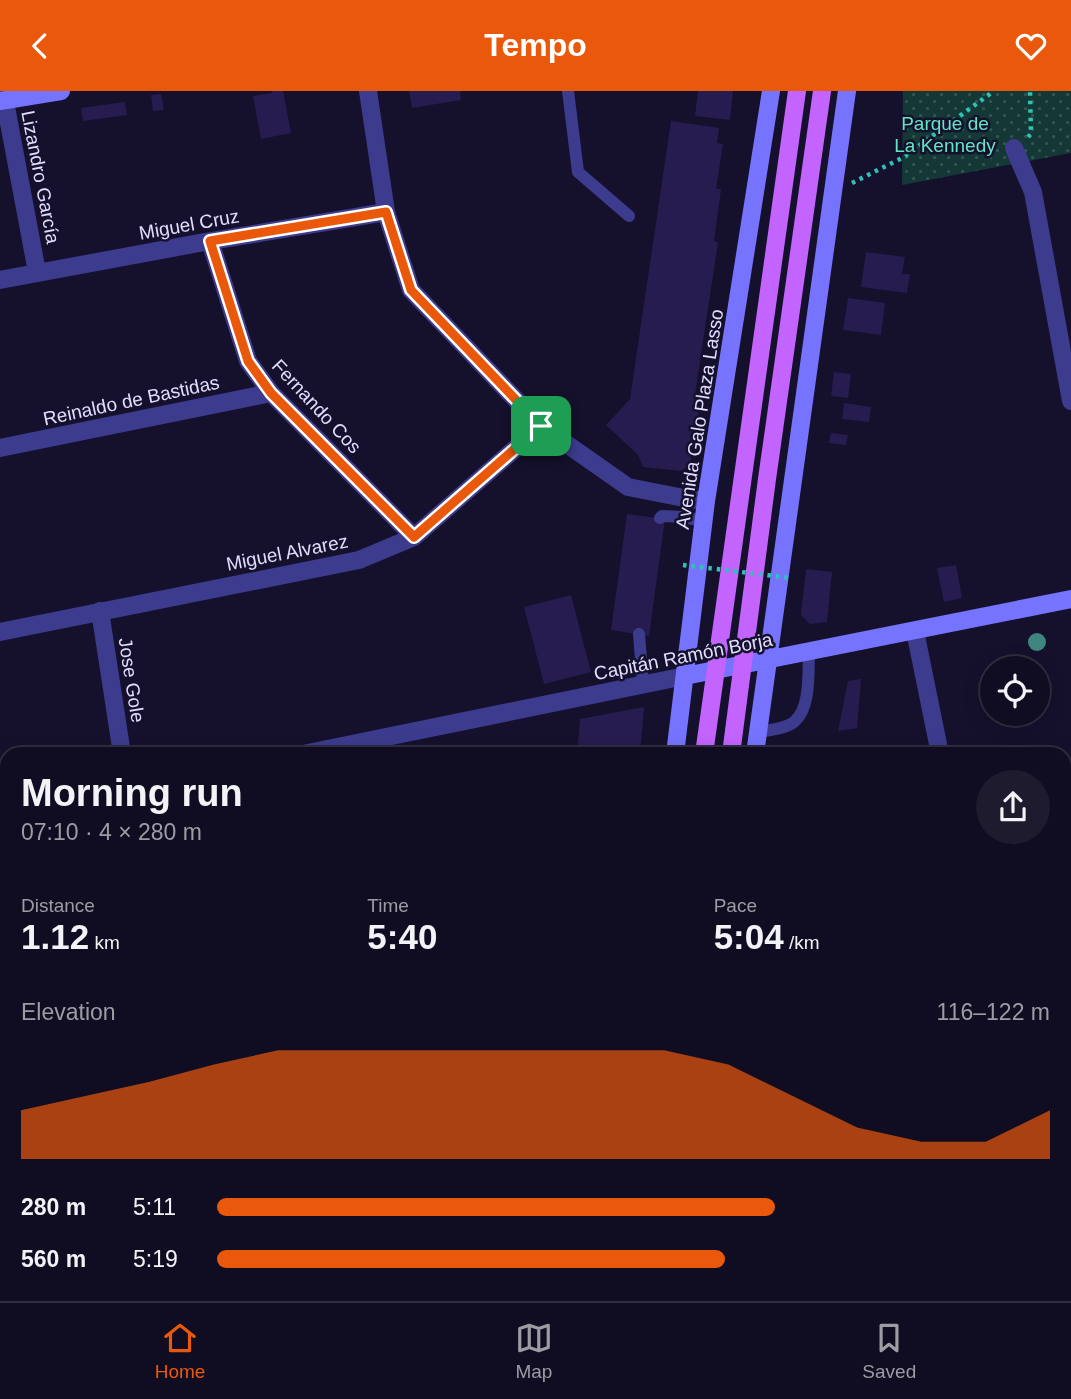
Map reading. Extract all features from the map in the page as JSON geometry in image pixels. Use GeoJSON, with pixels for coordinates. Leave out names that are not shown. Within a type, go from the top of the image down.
{"type":"FeatureCollection","features":[{"type":"Feature","properties":{"kind":"main road"},"geometry":{"type":"LineString","coordinates":[[3,98],[61,91]]}},
{"type":"Feature","properties":{"kind":"main road","name":"Avenida Galo Plaza Lasso"},"geometry":{"type":"LineString","coordinates":[[676,747],[706,501],[771,91]]}},
{"type":"Feature","properties":{"kind":"main road"},"geometry":{"type":"LineString","coordinates":[[705,747],[797,91]]}},
{"type":"Feature","properties":{"kind":"main road"},"geometry":{"type":"LineString","coordinates":[[732,747],[822,91]]}},
{"type":"Feature","properties":{"kind":"main road"},"geometry":{"type":"LineString","coordinates":[[756,747],[847,91]]}},
{"type":"Feature","properties":{"kind":"main road","name":"Capitán Ramón Borja"},"geometry":{"type":"LineString","coordinates":[[685,676],[1071,599]]}},
{"type":"Feature","properties":{"kind":"street"},"geometry":{"type":"LineString","coordinates":[[368,91],[386,212],[411,290],[541,426],[628,487],[706,501]]}},
{"type":"Feature","properties":{"kind":"street","name":"Lizandro García"},"geometry":{"type":"LineString","coordinates":[[3,98],[37,272]]}},
{"type":"Feature","properties":{"kind":"street"},"geometry":{"type":"LineString","coordinates":[[1014,148],[1033,193],[1071,401]]}},
{"type":"Feature","properties":{"kind":"street","name":"Miguel Cruz"},"geometry":{"type":"LineString","coordinates":[[0,279],[386,212]]}},
{"type":"Feature","properties":{"kind":"street","name":"Fernando Cos"},"geometry":{"type":"LineString","coordinates":[[210,241],[248,361],[271,393],[414,537]]}},
{"type":"Feature","properties":{"kind":"street","name":"Reinaldo de Bastidas"},"geometry":{"type":"LineString","coordinates":[[0,448],[271,393]]}},
{"type":"Feature","properties":{"kind":"street","name":"Miguel Alvarez"},"geometry":{"type":"LineString","coordinates":[[0,632],[359,560],[414,537],[541,426]]}},
{"type":"Feature","properties":{"kind":"street","name":"Jose Gole"},"geometry":{"type":"LineString","coordinates":[[100,611],[121,747]]}},
{"type":"Feature","properties":{"kind":"street"},"geometry":{"type":"LineString","coordinates":[[915,631],[939,747]]}},
{"type":"Feature","properties":{"kind":"street","name":"Capitán Ramón Borja"},"geometry":{"type":"LineString","coordinates":[[337,747],[685,676]]}},
{"type":"Feature","properties":{"kind":"lane"},"geometry":{"type":"LineString","coordinates":[[568,91],[578,172],[629,216]]}},
{"type":"Feature","properties":{"kind":"lane"},"geometry":{"type":"LineString","coordinates":[[660,518],[683,517],[704,521]]}},
{"type":"Feature","properties":{"kind":"lane"},"geometry":{"type":"LineString","coordinates":[[639,634],[643,685]]}},
{"type":"Feature","properties":{"kind":"lane"},"geometry":{"type":"LineString","coordinates":[[758,732],[795,721],[803,708],[808,690],[809,652]]}},
{"type":"Feature","properties":{"kind":"path"},"geometry":{"type":"LineString","coordinates":[[833,193],[902,158],[994,91]]}},
{"type":"Feature","properties":{"kind":"path"},"geometry":{"type":"LineString","coordinates":[[1014,148],[1031,134],[1030,91]]}},
{"type":"Feature","properties":{"kind":"path"},"geometry":{"type":"LineString","coordinates":[[683,565],[791,578]]}},
{"type":"Feature","properties":{"kind":"green space","name":"Parque de La Kennedy"},"geometry":{"type":"Polygon","coordinates":[[[903,91],[1071,91],[1071,153],[902,185],[903,91]]]}},
{"type":"Feature","properties":{"kind":"building"},"geometry":{"type":"Polygon","coordinates":[[[283,91],[291,133],[261,139],[253,96],[283,91]]]}},
{"type":"Feature","properties":{"kind":"building"},"geometry":{"type":"Polygon","coordinates":[[[409,91],[460,91],[461,100],[412,108],[409,91]]]}},
{"type":"Feature","properties":{"kind":"building"},"geometry":{"type":"Polygon","coordinates":[[[698,91],[733,91],[730,120],[695,116],[698,91]]]}},
{"type":"Feature","properties":{"kind":"building"},"geometry":{"type":"Polygon","coordinates":[[[161,94],[164,110],[153,111],[151,95],[161,94]]]}},
{"type":"Feature","properties":{"kind":"building"},"geometry":{"type":"Polygon","coordinates":[[[125,102],[127,115],[83,121],[81,108],[125,102]]]}},
{"type":"Feature","properties":{"kind":"building"},"geometry":{"type":"Polygon","coordinates":[[[671,121],[719,128],[717,143],[723,144],[716,189],[721,189],[714,241],[718,242],[693,408],[699,409],[690,465],[681,471],[643,467],[638,455],[606,425],[630,399],[671,121]]]}},
{"type":"Feature","properties":{"kind":"building"},"geometry":{"type":"Polygon","coordinates":[[[866,252],[905,257],[902,274],[910,274],[907,293],[861,287],[866,252]]]}},
{"type":"Feature","properties":{"kind":"building"},"geometry":{"type":"Polygon","coordinates":[[[848,298],[885,303],[881,335],[843,330],[848,298]]]}},
{"type":"Feature","properties":{"kind":"building"},"geometry":{"type":"Polygon","coordinates":[[[834,372],[851,374],[848,398],[831,396],[834,372]]]}},
{"type":"Feature","properties":{"kind":"building"},"geometry":{"type":"Polygon","coordinates":[[[844,403],[871,407],[869,422],[842,419],[844,403]]]}},
{"type":"Feature","properties":{"kind":"building"},"geometry":{"type":"Polygon","coordinates":[[[831,433],[848,435],[846,445],[829,443],[831,433]]]}},
{"type":"Feature","properties":{"kind":"building"},"geometry":{"type":"Polygon","coordinates":[[[627,514],[665,519],[649,636],[611,630],[627,514]]]}},
{"type":"Feature","properties":{"kind":"building"},"geometry":{"type":"Polygon","coordinates":[[[956,565],[962,598],[944,602],[937,568],[956,565]]]}},
{"type":"Feature","properties":{"kind":"building"},"geometry":{"type":"Polygon","coordinates":[[[806,569],[832,572],[827,622],[810,624],[801,615],[806,569]]]}},
{"type":"Feature","properties":{"kind":"building"},"geometry":{"type":"Polygon","coordinates":[[[571,595],[591,672],[544,684],[524,607],[571,595]]]}},
{"type":"Feature","properties":{"kind":"building"},"geometry":{"type":"Polygon","coordinates":[[[861,679],[857,728],[838,731],[848,681],[861,679]]]}},
{"type":"Feature","properties":{"kind":"building"},"geometry":{"type":"Polygon","coordinates":[[[644,707],[641,747],[578,747],[580,719],[644,707]]]}},
{"type":"Feature","properties":{"kind":"route"},"geometry":{"type":"LineString","coordinates":[[386,212],[411,290],[541,426],[414,537],[271,393],[248,361],[210,241],[386,212]]}}]}
